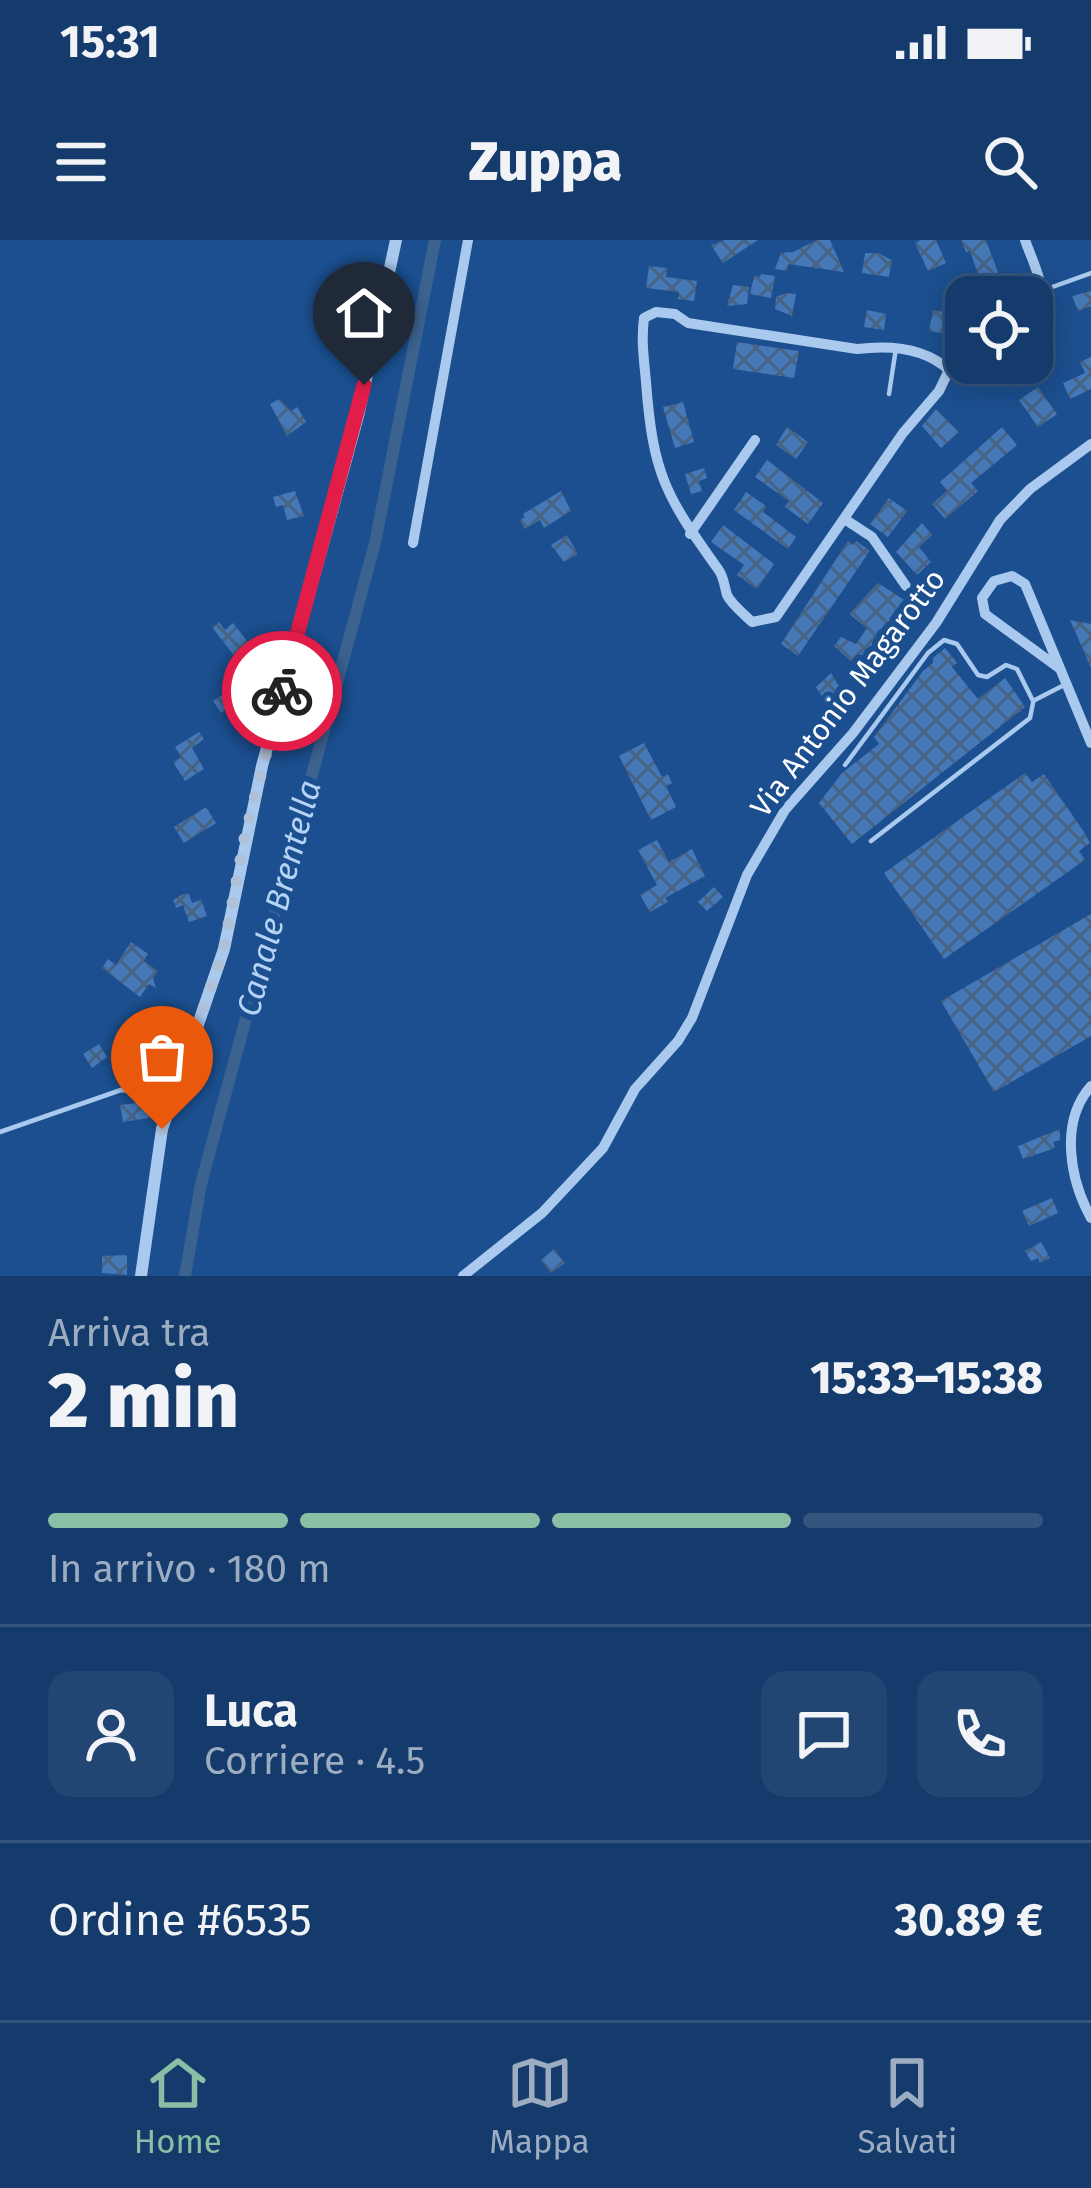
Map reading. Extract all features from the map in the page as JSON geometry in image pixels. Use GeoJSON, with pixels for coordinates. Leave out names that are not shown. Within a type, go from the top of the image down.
{"type":"FeatureCollection","features":[{"type":"Feature","properties":{"kind":"street"},"geometry":{"type":"LineString","coordinates":[[141,1276],[155,1164],[170,1102],[224,949],[262,766],[358,416],[396,240]]}},
{"type":"Feature","properties":{"kind":"street"},"geometry":{"type":"LineString","coordinates":[[413,544],[468,240]]}},
{"type":"Feature","properties":{"kind":"street"},"geometry":{"type":"LineString","coordinates":[[1025,240],[1039,276]]}},
{"type":"Feature","properties":{"kind":"street"},"geometry":{"type":"LineString","coordinates":[[945,367],[922,352],[857,350],[688,323],[675,314],[656,312],[644,318],[640,352],[647,424],[660,474],[690,534],[723,574],[729,600],[752,622],[776,617],[945,378]]}},
{"type":"Feature","properties":{"kind":"street"},"geometry":{"type":"LineString","coordinates":[[690,534],[755,440]]}},
{"type":"Feature","properties":{"kind":"street","name":"Via Antonio Magarotto"},"geometry":{"type":"LineString","coordinates":[[463,1276],[542,1213],[603,1148],[635,1089],[692,1018],[747,875],[785,810],[853,733],[936,623],[1000,520],[1041,480],[1091,444]]}},
{"type":"Feature","properties":{"kind":"street"},"geometry":{"type":"LineString","coordinates":[[846,520],[872,537],[906,586]]}},
{"type":"Feature","properties":{"kind":"street"},"geometry":{"type":"LineString","coordinates":[[1059,668],[985,614],[982,598],[994,580],[1012,577],[1025,584],[1091,743]]}},
{"type":"Feature","properties":{"kind":"street"},"geometry":{"type":"LineString","coordinates":[[1091,1086],[1075,1114],[1071,1137],[1076,1184],[1091,1218]]}},
{"type":"Feature","properties":{"kind":"lane"},"geometry":{"type":"LineString","coordinates":[[1053,287],[1091,273]]}},
{"type":"Feature","properties":{"kind":"lane"},"geometry":{"type":"LineString","coordinates":[[889,394],[896,349]]}},
{"type":"Feature","properties":{"kind":"lane"},"geometry":{"type":"LineString","coordinates":[[845,765],[928,652],[944,640],[957,644],[978,675],[987,677],[1006,665],[1017,669],[1033,700],[1030,718],[871,841]]}},
{"type":"Feature","properties":{"kind":"lane"},"geometry":{"type":"LineString","coordinates":[[1033,700],[1066,684]]}},
{"type":"Feature","properties":{"kind":"lane"},"geometry":{"type":"LineString","coordinates":[[0,1132],[121,1090],[145,1092],[170,1102]]}},
{"type":"Feature","properties":{"kind":"building"},"geometry":{"type":"Polygon","coordinates":[[[758,240],[723,263],[711,245],[758,240]]]}},
{"type":"Feature","properties":{"kind":"building"},"geometry":{"type":"Polygon","coordinates":[[[830,240],[844,272],[788,264],[787,271],[775,269],[781,253],[830,240]]]}},
{"type":"Feature","properties":{"kind":"building"},"geometry":{"type":"Polygon","coordinates":[[[936,240],[946,263],[928,271],[915,243],[936,240]]]}},
{"type":"Feature","properties":{"kind":"building"},"geometry":{"type":"Polygon","coordinates":[[[961,240],[986,240],[999,276],[979,276],[970,251],[966,252],[961,240]]]}},
{"type":"Feature","properties":{"kind":"building"},"geometry":{"type":"Polygon","coordinates":[[[865,253],[892,260],[889,277],[862,273],[865,253]]]}},
{"type":"Feature","properties":{"kind":"building"},"geometry":{"type":"Polygon","coordinates":[[[649,266],[667,268],[666,277],[697,281],[694,301],[678,299],[679,292],[646,288],[649,266]]]}},
{"type":"Feature","properties":{"kind":"building"},"geometry":{"type":"Polygon","coordinates":[[[754,276],[775,276],[771,298],[750,294],[754,276]]]}},
{"type":"Feature","properties":{"kind":"building"},"geometry":{"type":"Polygon","coordinates":[[[733,285],[749,287],[747,304],[727,306],[733,285]]]}},
{"type":"Feature","properties":{"kind":"building"},"geometry":{"type":"Polygon","coordinates":[[[1091,291],[1091,306],[1078,311],[1072,296],[1091,291]]]}},
{"type":"Feature","properties":{"kind":"building"},"geometry":{"type":"Polygon","coordinates":[[[796,294],[792,316],[775,309],[776,297],[796,294]]]}},
{"type":"Feature","properties":{"kind":"building"},"geometry":{"type":"Polygon","coordinates":[[[867,310],[886,314],[884,330],[864,327],[867,310]]]}},
{"type":"Feature","properties":{"kind":"building"},"geometry":{"type":"Polygon","coordinates":[[[933,310],[945,312],[945,334],[929,331],[933,310]]]}},
{"type":"Feature","properties":{"kind":"building"},"geometry":{"type":"Polygon","coordinates":[[[737,342],[799,351],[794,378],[733,369],[737,342]]]}},
{"type":"Feature","properties":{"kind":"building"},"geometry":{"type":"Polygon","coordinates":[[[1091,357],[1091,389],[1070,399],[1063,383],[1085,373],[1080,362],[1091,357]]]}},
{"type":"Feature","properties":{"kind":"building"},"geometry":{"type":"Polygon","coordinates":[[[1038,387],[1057,414],[1038,427],[1019,400],[1038,387]]]}},
{"type":"Feature","properties":{"kind":"building"},"geometry":{"type":"Polygon","coordinates":[[[279,399],[291,411],[297,407],[306,422],[287,436],[270,404],[279,399]]]}},
{"type":"Feature","properties":{"kind":"building"},"geometry":{"type":"Polygon","coordinates":[[[683,402],[694,442],[675,448],[663,407],[683,402]]]}},
{"type":"Feature","properties":{"kind":"building"},"geometry":{"type":"Polygon","coordinates":[[[936,409],[959,432],[941,448],[922,426],[936,409]]]}},
{"type":"Feature","properties":{"kind":"building"},"geometry":{"type":"Polygon","coordinates":[[[787,427],[808,442],[796,459],[776,445],[787,427]]]}},
{"type":"Feature","properties":{"kind":"building"},"geometry":{"type":"Polygon","coordinates":[[[1002,427],[1017,445],[971,483],[978,491],[945,519],[932,504],[947,491],[940,482],[1002,427]]]}},
{"type":"Feature","properties":{"kind":"building"},"geometry":{"type":"Polygon","coordinates":[[[767,460],[823,503],[808,524],[785,507],[789,501],[755,477],[767,460]]]}},
{"type":"Feature","properties":{"kind":"building"},"geometry":{"type":"Polygon","coordinates":[[[704,468],[707,478],[699,481],[702,491],[691,494],[685,474],[704,468]]]}},
{"type":"Feature","properties":{"kind":"building"},"geometry":{"type":"Polygon","coordinates":[[[295,491],[304,516],[287,520],[283,505],[276,507],[273,497],[295,491]]]}},
{"type":"Feature","properties":{"kind":"building"},"geometry":{"type":"Polygon","coordinates":[[[561,491],[571,511],[544,528],[540,520],[525,529],[520,520],[523,514],[561,491]]]}},
{"type":"Feature","properties":{"kind":"building"},"geometry":{"type":"Polygon","coordinates":[[[746,492],[796,537],[788,549],[734,510],[746,492]]]}},
{"type":"Feature","properties":{"kind":"building"},"geometry":{"type":"Polygon","coordinates":[[[889,498],[907,511],[888,537],[870,524],[889,498]]]}},
{"type":"Feature","properties":{"kind":"building"},"geometry":{"type":"Polygon","coordinates":[[[922,523],[932,535],[919,547],[931,562],[917,575],[896,552],[922,523]]]}},
{"type":"Feature","properties":{"kind":"building"},"geometry":{"type":"Polygon","coordinates":[[[723,525],[774,564],[757,589],[737,575],[744,565],[711,542],[723,525]]]}},
{"type":"Feature","properties":{"kind":"building"},"geometry":{"type":"Polygon","coordinates":[[[567,535],[578,554],[564,562],[551,545],[567,535]]]}},
{"type":"Feature","properties":{"kind":"building"},"geometry":{"type":"Polygon","coordinates":[[[848,541],[869,550],[867,555],[798,656],[781,644],[848,541]]]}},
{"type":"Feature","properties":{"kind":"building"},"geometry":{"type":"Polygon","coordinates":[[[878,583],[912,605],[862,671],[834,646],[841,637],[856,644],[867,628],[849,614],[878,583]]]}},
{"type":"Feature","properties":{"kind":"building"},"geometry":{"type":"Polygon","coordinates":[[[1070,620],[1091,624],[1091,668],[1070,620]]]}},
{"type":"Feature","properties":{"kind":"building"},"geometry":{"type":"Polygon","coordinates":[[[219,622],[225,630],[233,623],[254,650],[239,662],[212,627],[219,622]]]}},
{"type":"Feature","properties":{"kind":"building"},"geometry":{"type":"Polygon","coordinates":[[[945,648],[957,663],[952,667],[978,699],[1005,678],[1025,707],[852,844],[819,803],[842,773],[879,744],[874,737],[945,648]]]}},
{"type":"Feature","properties":{"kind":"building"},"geometry":{"type":"Polygon","coordinates":[[[831,673],[846,698],[829,708],[816,687],[831,673]]]}},
{"type":"Feature","properties":{"kind":"building"},"geometry":{"type":"Polygon","coordinates":[[[239,684],[247,696],[221,713],[213,701],[239,684]]]}},
{"type":"Feature","properties":{"kind":"building"},"geometry":{"type":"Polygon","coordinates":[[[199,732],[204,739],[192,748],[204,769],[185,781],[173,762],[181,757],[175,747],[199,732]]]}},
{"type":"Feature","properties":{"kind":"building"},"geometry":{"type":"Polygon","coordinates":[[[644,743],[662,777],[668,774],[672,783],[666,786],[676,807],[651,820],[619,756],[644,743]]]}},
{"type":"Feature","properties":{"kind":"building"},"geometry":{"type":"Polygon","coordinates":[[[1025,773],[1032,782],[1044,774],[1084,832],[1090,843],[1079,851],[1085,860],[944,959],[884,873],[1025,773]]]}},
{"type":"Feature","properties":{"kind":"building"},"geometry":{"type":"Polygon","coordinates":[[[206,807],[216,823],[184,843],[174,827],[206,807]]]}},
{"type":"Feature","properties":{"kind":"building"},"geometry":{"type":"Polygon","coordinates":[[[657,840],[669,862],[692,849],[705,876],[650,912],[640,895],[657,885],[638,850],[657,840]]]}},
{"type":"Feature","properties":{"kind":"building"},"geometry":{"type":"Polygon","coordinates":[[[714,887],[723,897],[707,911],[698,902],[714,887]]]}},
{"type":"Feature","properties":{"kind":"building"},"geometry":{"type":"Polygon","coordinates":[[[189,894],[192,903],[201,900],[207,916],[189,922],[183,905],[176,908],[173,900],[189,894]]]}},
{"type":"Feature","properties":{"kind":"building"},"geometry":{"type":"Polygon","coordinates":[[[1091,914],[1091,1036],[994,1092],[941,1001],[1091,914]]]}},
{"type":"Feature","properties":{"kind":"building"},"geometry":{"type":"Polygon","coordinates":[[[131,942],[148,954],[144,961],[158,971],[153,978],[156,988],[149,984],[140,997],[102,968],[108,959],[116,965],[131,942]]]}},
{"type":"Feature","properties":{"kind":"building"},"geometry":{"type":"Polygon","coordinates":[[[99,1044],[107,1057],[92,1068],[83,1054],[99,1044]]]}},
{"type":"Feature","properties":{"kind":"building"},"geometry":{"type":"Polygon","coordinates":[[[147,1102],[149,1118],[123,1122],[120,1105],[147,1102]]]}},
{"type":"Feature","properties":{"kind":"building"},"geometry":{"type":"Polygon","coordinates":[[[1060,1129],[1055,1148],[1023,1159],[1018,1146],[1060,1129]]]}},
{"type":"Feature","properties":{"kind":"building"},"geometry":{"type":"Polygon","coordinates":[[[1052,1198],[1058,1213],[1029,1226],[1022,1211],[1052,1198]]]}},
{"type":"Feature","properties":{"kind":"building"},"geometry":{"type":"Polygon","coordinates":[[[1041,1242],[1050,1258],[1031,1261],[1025,1251],[1041,1242]]]}},
{"type":"Feature","properties":{"kind":"building"},"geometry":{"type":"Polygon","coordinates":[[[554,1249],[565,1263],[551,1273],[541,1260],[554,1249]]]}},
{"type":"Feature","properties":{"kind":"building"},"geometry":{"type":"Polygon","coordinates":[[[127,1255],[127,1275],[102,1273],[102,1256],[127,1255]]]}},
{"type":"Feature","properties":{"kind":"waterway","name":"Canale Brentella"},"geometry":{"type":"LineString","coordinates":[[185,1276],[201,1184],[375,543],[435,240]]}},
{"type":"Feature","properties":{"kind":"way so far"},"geometry":{"type":"LineString","coordinates":[[162,1129],[224,949],[245,836],[282,691]]}},
{"type":"Feature","properties":{"kind":"route"},"geometry":{"type":"LineString","coordinates":[[282,691],[364,385]]}}]}
